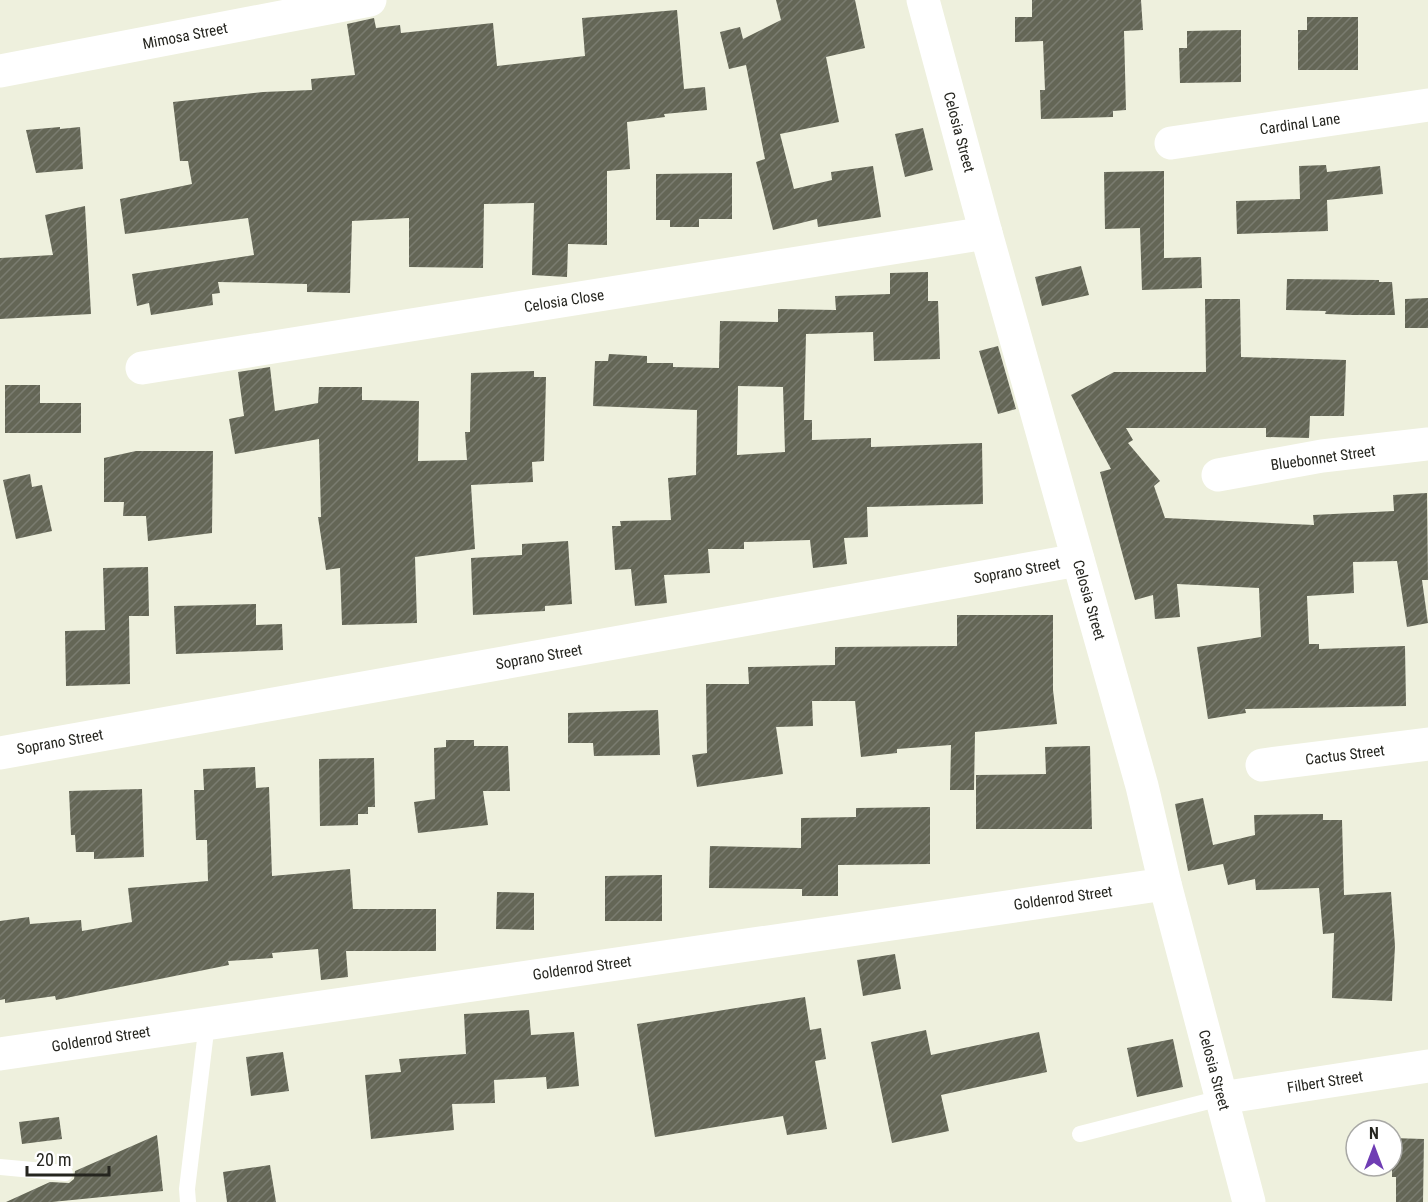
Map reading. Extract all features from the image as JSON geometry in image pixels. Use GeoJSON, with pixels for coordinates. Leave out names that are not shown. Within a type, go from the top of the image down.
{"type":"FeatureCollection","features":[{"type":"Feature","properties":{"kind":"street","name":"Mimosa Street"},"geometry":{"type":"LineString","coordinates":[[0,71],[370,0]]}},
{"type":"Feature","properties":{"kind":"street","name":"Celosia Street"},"geometry":{"type":"LineString","coordinates":[[923,0],[986,233],[1142,786],[1165,884],[1249,1202]]}},
{"type":"Feature","properties":{"kind":"street","name":"Cardinal Lane"},"geometry":{"type":"LineString","coordinates":[[1171,144],[1428,105]]}},
{"type":"Feature","properties":{"kind":"street","name":"Celosia Close"},"geometry":{"type":"LineString","coordinates":[[142,368],[986,233]]}},
{"type":"Feature","properties":{"kind":"street","name":"Bluebonnet Street"},"geometry":{"type":"LineString","coordinates":[[1218,475],[1322,456],[1428,444]]}},
{"type":"Feature","properties":{"kind":"street","name":"Soprano Street"},"geometry":{"type":"LineString","coordinates":[[0,753],[1078,560]]}},
{"type":"Feature","properties":{"kind":"street","name":"Cactus Street"},"geometry":{"type":"LineString","coordinates":[[1262,765],[1428,744]]}},
{"type":"Feature","properties":{"kind":"street","name":"Goldenrod Street"},"geometry":{"type":"LineString","coordinates":[[0,1054],[1165,884]]}},
{"type":"Feature","properties":{"kind":"street","name":"Filbert Street"},"geometry":{"type":"LineString","coordinates":[[1221,1098],[1428,1066]]}},
{"type":"Feature","properties":{"kind":"lane"},"geometry":{"type":"LineString","coordinates":[[188,1202],[207,1023]]}},
{"type":"Feature","properties":{"kind":"lane"},"geometry":{"type":"LineString","coordinates":[[1080,1134],[1221,1098]]}},
{"type":"Feature","properties":{"kind":"lane"},"geometry":{"type":"LineString","coordinates":[[0,1167],[65,1173]]}},
{"type":"Feature","properties":{"kind":"building"},"geometry":{"type":"Polygon","coordinates":[[[776,0],[855,0],[865,48],[826,57],[839,122],[780,134],[794,189],[832,180],[831,172],[873,166],[881,217],[818,227],[817,219],[773,230],[756,162],[765,159],[746,65],[729,69],[720,32],[740,27],[743,39],[781,20],[776,0]]]}},
{"type":"Feature","properties":{"kind":"building"},"geometry":{"type":"Polygon","coordinates":[[[1032,0],[1141,0],[1143,30],[1124,31],[1126,110],[1113,111],[1113,117],[1041,119],[1040,90],[1045,90],[1043,41],[1015,42],[1015,17],[1032,17],[1032,0]]]}},
{"type":"Feature","properties":{"kind":"building"},"geometry":{"type":"Polygon","coordinates":[[[677,10],[684,89],[705,87],[707,110],[664,114],[665,117],[627,122],[630,169],[607,171],[607,245],[568,244],[567,277],[532,275],[534,203],[484,204],[483,268],[409,267],[409,218],[352,221],[350,293],[307,292],[307,284],[218,282],[220,293],[212,294],[213,305],[151,315],[149,303],[137,306],[132,274],[254,255],[248,218],[125,234],[120,199],[192,184],[188,161],[180,161],[173,102],[263,92],[312,90],[311,79],[355,75],[347,24],[374,18],[376,28],[400,25],[401,33],[493,23],[497,66],[585,56],[582,18],[677,10]]]}},
{"type":"Feature","properties":{"kind":"building"},"geometry":{"type":"Polygon","coordinates":[[[1307,17],[1358,17],[1358,70],[1298,70],[1298,30],[1307,30],[1307,17]]]}},
{"type":"Feature","properties":{"kind":"building"},"geometry":{"type":"Polygon","coordinates":[[[1241,30],[1241,82],[1180,83],[1179,48],[1187,48],[1187,31],[1241,30]]]}},
{"type":"Feature","properties":{"kind":"building"},"geometry":{"type":"Polygon","coordinates":[[[60,127],[60,129],[80,127],[83,169],[36,173],[26,130],[60,127]]]}},
{"type":"Feature","properties":{"kind":"building"},"geometry":{"type":"Polygon","coordinates":[[[923,128],[933,170],[905,177],[895,134],[923,128]]]}},
{"type":"Feature","properties":{"kind":"building"},"geometry":{"type":"Polygon","coordinates":[[[1326,165],[1327,172],[1380,166],[1383,194],[1327,200],[1328,231],[1237,234],[1236,201],[1300,199],[1299,166],[1326,165]]]}},
{"type":"Feature","properties":{"kind":"building"},"geometry":{"type":"Polygon","coordinates":[[[1164,171],[1164,258],[1201,257],[1202,288],[1142,290],[1140,228],[1105,229],[1104,172],[1164,171]]]}},
{"type":"Feature","properties":{"kind":"building"},"geometry":{"type":"Polygon","coordinates":[[[732,173],[732,219],[699,219],[699,227],[670,227],[670,220],[656,220],[656,174],[732,173]]]}},
{"type":"Feature","properties":{"kind":"building"},"geometry":{"type":"Polygon","coordinates":[[[85,206],[91,314],[0,319],[0,258],[53,255],[45,215],[85,206]]]}},
{"type":"Feature","properties":{"kind":"building"},"geometry":{"type":"Polygon","coordinates":[[[1081,266],[1089,295],[1042,306],[1035,277],[1081,266]]]}},
{"type":"Feature","properties":{"kind":"building"},"geometry":{"type":"Polygon","coordinates":[[[928,272],[928,301],[938,301],[940,359],[874,361],[873,332],[806,334],[804,420],[812,420],[812,440],[871,438],[871,447],[982,443],[983,504],[867,507],[868,537],[844,538],[847,564],[813,568],[810,540],[744,542],[744,549],[708,549],[710,573],[664,575],[667,603],[635,606],[631,569],[615,570],[612,526],[621,526],[620,521],[671,520],[668,478],[696,475],[697,410],[593,406],[595,361],[608,361],[609,354],[647,356],[647,363],[673,363],[673,367],[719,368],[720,321],[778,322],[778,309],[836,310],[835,296],[890,294],[890,273],[928,272]],[[738,386],[737,455],[785,452],[783,387],[738,386]]]}},
{"type":"Feature","properties":{"kind":"building"},"geometry":{"type":"Polygon","coordinates":[[[1287,279],[1392,282],[1395,315],[1325,314],[1326,311],[1286,310],[1287,279]]]}},
{"type":"Feature","properties":{"kind":"building"},"geometry":{"type":"Polygon","coordinates":[[[1428,298],[1428,328],[1405,328],[1405,299],[1428,298]]]}},
{"type":"Feature","properties":{"kind":"building"},"geometry":{"type":"Polygon","coordinates":[[[1205,299],[1240,299],[1241,357],[1346,360],[1344,416],[1310,416],[1309,438],[1266,437],[1266,428],[1126,428],[1133,440],[1128,443],[1160,481],[1154,486],[1165,518],[1314,525],[1313,515],[1394,511],[1393,495],[1427,493],[1428,580],[1422,580],[1428,623],[1407,627],[1397,561],[1353,562],[1354,593],[1307,596],[1309,644],[1319,644],[1319,649],[1405,646],[1406,706],[1245,709],[1246,713],[1208,719],[1197,647],[1261,637],[1259,588],[1177,584],[1180,617],[1155,619],[1153,595],[1135,600],[1100,472],[1111,469],[1071,395],[1114,372],[1206,372],[1205,299]]]}},
{"type":"Feature","properties":{"kind":"building"},"geometry":{"type":"Polygon","coordinates":[[[998,346],[1016,409],[998,414],[979,351],[998,346]]]}},
{"type":"Feature","properties":{"kind":"building"},"geometry":{"type":"Polygon","coordinates":[[[270,367],[275,411],[318,403],[319,387],[362,387],[362,400],[419,401],[418,461],[467,460],[465,432],[470,432],[471,373],[534,371],[534,377],[546,377],[544,461],[532,462],[533,482],[471,485],[475,549],[415,557],[417,623],[342,625],[340,568],[326,570],[318,517],[321,517],[319,439],[235,454],[229,419],[244,416],[238,372],[270,367]]]}},
{"type":"Feature","properties":{"kind":"building"},"geometry":{"type":"Polygon","coordinates":[[[5,385],[40,385],[40,403],[81,403],[81,433],[5,433],[5,385]]]}},
{"type":"Feature","properties":{"kind":"building"},"geometry":{"type":"Polygon","coordinates":[[[136,451],[213,451],[212,533],[148,541],[146,516],[123,516],[124,502],[104,502],[104,458],[136,451]]]}},
{"type":"Feature","properties":{"kind":"building"},"geometry":{"type":"Polygon","coordinates":[[[30,474],[32,487],[42,485],[52,531],[16,539],[3,480],[30,474]]]}},
{"type":"Feature","properties":{"kind":"building"},"geometry":{"type":"Polygon","coordinates":[[[568,541],[572,604],[545,606],[545,611],[473,615],[471,558],[522,555],[522,544],[568,541]]]}},
{"type":"Feature","properties":{"kind":"building"},"geometry":{"type":"Polygon","coordinates":[[[148,567],[149,616],[129,616],[130,684],[66,686],[65,631],[105,630],[103,568],[148,567]]]}},
{"type":"Feature","properties":{"kind":"building"},"geometry":{"type":"Polygon","coordinates":[[[256,604],[256,625],[282,624],[283,650],[176,654],[174,606],[256,604]]]}},
{"type":"Feature","properties":{"kind":"building"},"geometry":{"type":"Polygon","coordinates":[[[957,615],[1053,615],[1053,690],[1057,724],[975,732],[974,790],[950,790],[951,745],[897,749],[897,753],[861,757],[855,701],[812,701],[813,726],[776,727],[783,774],[697,787],[692,755],[707,753],[706,684],[749,684],[748,667],[835,665],[835,647],[957,646],[957,615]]]}},
{"type":"Feature","properties":{"kind":"building"},"geometry":{"type":"Polygon","coordinates":[[[658,710],[660,755],[594,756],[593,743],[568,743],[568,713],[658,710]]]}},
{"type":"Feature","properties":{"kind":"building"},"geometry":{"type":"Polygon","coordinates":[[[446,740],[474,740],[474,746],[508,746],[510,791],[483,791],[488,825],[418,833],[414,802],[435,799],[434,748],[446,747],[446,740]]]}},
{"type":"Feature","properties":{"kind":"building"},"geometry":{"type":"Polygon","coordinates":[[[1090,746],[1092,829],[976,829],[976,775],[1046,774],[1045,747],[1090,746]]]}},
{"type":"Feature","properties":{"kind":"building"},"geometry":{"type":"Polygon","coordinates":[[[374,758],[375,807],[368,807],[368,814],[358,814],[358,825],[320,826],[319,759],[374,758]]]}},
{"type":"Feature","properties":{"kind":"building"},"geometry":{"type":"Polygon","coordinates":[[[255,767],[256,788],[269,787],[272,876],[350,869],[353,909],[436,909],[436,951],[346,951],[348,977],[321,980],[318,949],[272,953],[273,958],[228,961],[229,965],[56,1000],[55,996],[5,1003],[5,999],[0,1000],[0,921],[29,917],[30,924],[81,920],[82,931],[132,922],[128,888],[208,881],[207,840],[196,840],[194,790],[204,790],[203,769],[255,767]]]}},
{"type":"Feature","properties":{"kind":"building"},"geometry":{"type":"Polygon","coordinates":[[[142,789],[144,857],[94,859],[94,852],[76,852],[75,835],[71,835],[69,791],[142,789]]]}},
{"type":"Feature","properties":{"kind":"building"},"geometry":{"type":"Polygon","coordinates":[[[1203,798],[1213,845],[1255,835],[1254,815],[1323,814],[1323,820],[1342,820],[1344,895],[1391,892],[1395,946],[1392,1001],[1332,998],[1334,933],[1323,934],[1319,888],[1256,890],[1255,879],[1228,885],[1223,864],[1188,871],[1175,804],[1203,798]]]}},
{"type":"Feature","properties":{"kind":"building"},"geometry":{"type":"Polygon","coordinates":[[[930,807],[930,864],[838,865],[838,896],[802,896],[802,889],[709,888],[710,846],[801,848],[801,818],[856,817],[856,808],[930,807]]]}},
{"type":"Feature","properties":{"kind":"building"},"geometry":{"type":"Polygon","coordinates":[[[662,875],[662,921],[605,921],[605,876],[662,875]]]}},
{"type":"Feature","properties":{"kind":"building"},"geometry":{"type":"Polygon","coordinates":[[[497,892],[534,893],[534,930],[496,929],[497,892]]]}},
{"type":"Feature","properties":{"kind":"building"},"geometry":{"type":"Polygon","coordinates":[[[895,954],[901,989],[863,996],[857,960],[895,954]]]}},
{"type":"Feature","properties":{"kind":"building"},"geometry":{"type":"Polygon","coordinates":[[[805,997],[810,1030],[821,1028],[826,1059],[815,1061],[827,1129],[787,1135],[783,1116],[655,1137],[637,1024],[805,997]]]}},
{"type":"Feature","properties":{"kind":"building"},"geometry":{"type":"Polygon","coordinates":[[[529,1010],[531,1035],[574,1032],[579,1086],[547,1089],[546,1077],[494,1080],[495,1103],[452,1104],[454,1130],[371,1139],[365,1075],[401,1072],[399,1059],[466,1054],[464,1014],[529,1010]]]}},
{"type":"Feature","properties":{"kind":"building"},"geometry":{"type":"Polygon","coordinates":[[[926,1030],[931,1055],[1039,1032],[1047,1072],[941,1095],[949,1131],[892,1143],[871,1042],[926,1030]]]}},
{"type":"Feature","properties":{"kind":"building"},"geometry":{"type":"Polygon","coordinates":[[[1173,1039],[1183,1087],[1137,1097],[1127,1048],[1173,1039]]]}},
{"type":"Feature","properties":{"kind":"building"},"geometry":{"type":"Polygon","coordinates":[[[283,1052],[289,1091],[251,1096],[246,1057],[283,1052]]]}},
{"type":"Feature","properties":{"kind":"building"},"geometry":{"type":"Polygon","coordinates":[[[59,1117],[62,1139],[22,1144],[19,1122],[59,1117]]]}},
{"type":"Feature","properties":{"kind":"building"},"geometry":{"type":"Polygon","coordinates":[[[157,1135],[163,1191],[52,1202],[6,1202],[50,1182],[69,1183],[74,1179],[75,1171],[157,1135]]]}},
{"type":"Feature","properties":{"kind":"building"},"geometry":{"type":"Polygon","coordinates":[[[1404,1138],[1424,1139],[1423,1202],[1396,1202],[1396,1178],[1404,1178],[1404,1138]]]}},
{"type":"Feature","properties":{"kind":"building"},"geometry":{"type":"Polygon","coordinates":[[[270,1165],[276,1202],[227,1202],[223,1172],[270,1165]]]}}]}
